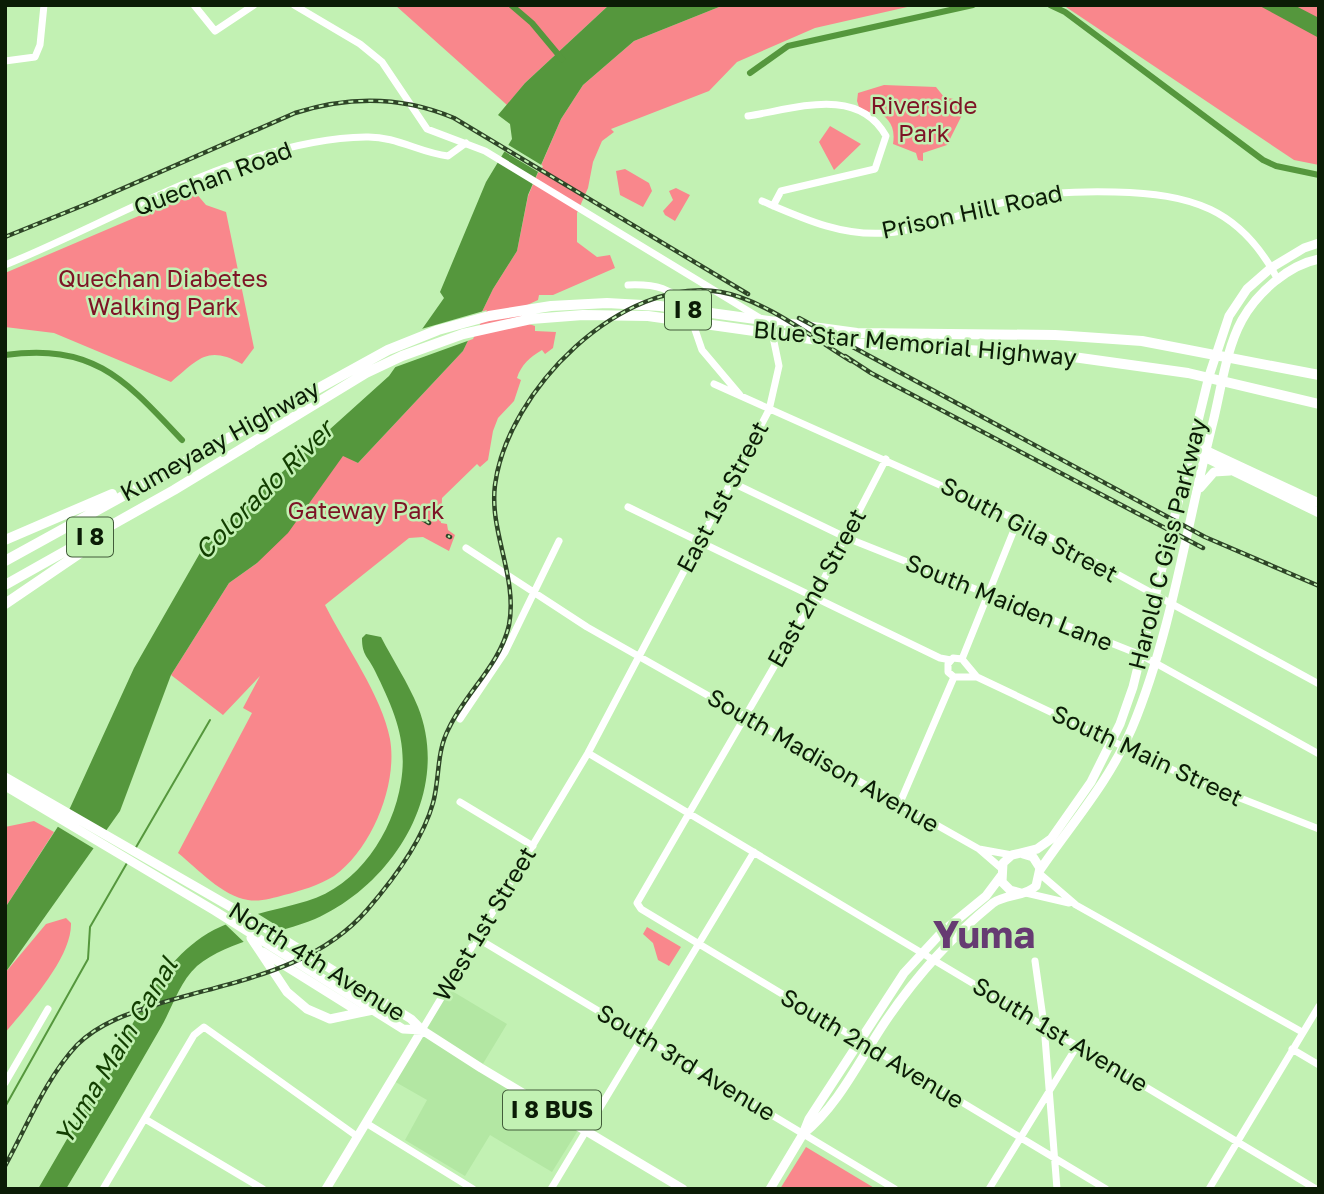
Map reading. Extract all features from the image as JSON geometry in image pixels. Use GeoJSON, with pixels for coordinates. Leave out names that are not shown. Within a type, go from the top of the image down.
{"type":"FeatureCollection","features":[{"type":"Feature","properties":{"kind":"highway","name":"Blue Star Memorial Highway"},"geometry":{"type":"LineString","coordinates":[[438,330],[515,311],[607,303],[660,306],[832,331],[1039,353],[1188,373],[1319,404]]}},
{"type":"Feature","properties":{"kind":"highway","name":"Blue Star Memorial Highway"},"geometry":{"type":"LineString","coordinates":[[428,346],[517,321],[610,314],[667,318],[822,341],[1068,336],[1194,349],[1319,373]]}},
{"type":"Feature","properties":{"kind":"highway","name":"Kumeyaay Highway"},"geometry":{"type":"LineString","coordinates":[[5,561],[363,362],[438,330]]}},
{"type":"Feature","properties":{"kind":"highway","name":"Kumeyaay Highway"},"geometry":{"type":"LineString","coordinates":[[5,585],[174,490],[346,384],[428,346]]}},
{"type":"Feature","properties":{"kind":"highway"},"geometry":{"type":"LineString","coordinates":[[1272,391],[1319,410]]}},
{"type":"Feature","properties":{"kind":"highway"},"geometry":{"type":"LineString","coordinates":[[5,540],[166,471]]}},
{"type":"Feature","properties":{"kind":"highway"},"geometry":{"type":"LineString","coordinates":[[5,604],[174,490]]}},
{"type":"Feature","properties":{"kind":"main road","name":"Harold C Giss Parkway"},"geometry":{"type":"LineString","coordinates":[[1040,872],[1096,794],[1123,747],[1154,662],[1193,502],[1198,453],[1194,437],[1229,316],[1247,289],[1271,268],[1304,248],[1319,243]]}},
{"type":"Feature","properties":{"kind":"main road","name":"Harold C Giss Parkway"},"geometry":{"type":"LineString","coordinates":[[1016,854],[1037,849],[1051,839],[1091,782],[1112,741],[1133,687],[1155,597],[1198,453],[1210,430],[1241,321],[1259,297],[1278,280],[1319,258]]}},
{"type":"Feature","properties":{"kind":"main road"},"geometry":{"type":"LineString","coordinates":[[1210,430],[1214,447],[1221,455]]}},
{"type":"Feature","properties":{"kind":"main road"},"geometry":{"type":"LineString","coordinates":[[1198,453],[1221,455],[1319,503]]}},
{"type":"Feature","properties":{"kind":"main road"},"geometry":{"type":"LineString","coordinates":[[1198,453],[1319,513]]}},
{"type":"Feature","properties":{"kind":"main road"},"geometry":{"type":"LineString","coordinates":[[1193,502],[1208,476],[1222,470],[1233,471]]}},
{"type":"Feature","properties":{"kind":"main road","name":"I 8 BUS"},"geometry":{"type":"LineString","coordinates":[[5,776],[83,828]]}},
{"type":"Feature","properties":{"kind":"main road","name":"I 8 BUS"},"geometry":{"type":"LineString","coordinates":[[5,786],[83,828]]}},
{"type":"Feature","properties":{"kind":"main road","name":"North 4th Avenue"},"geometry":{"type":"LineString","coordinates":[[83,828],[158,872],[243,914],[411,1019],[422,1030]]}},
{"type":"Feature","properties":{"kind":"main road"},"geometry":{"type":"LineString","coordinates":[[770,1189],[803,1134],[849,1080],[932,958],[993,903],[1036,886],[1040,872],[1032,857],[1016,854],[986,895],[942,932],[891,989],[808,1119],[803,1134]]}},
{"type":"Feature","properties":{"kind":"main road","name":"North 4th Avenue"},"geometry":{"type":"LineString","coordinates":[[158,872],[257,940],[403,1029],[422,1030]]}},
{"type":"Feature","properties":{"kind":"main road"},"geometry":{"type":"LineString","coordinates":[[1001,872],[1006,887],[1023,893]]}},
{"type":"Feature","properties":{"kind":"main road"},"geometry":{"type":"LineString","coordinates":[[257,940],[287,992],[307,1009],[330,1019],[373,1010]]}},
{"type":"Feature","properties":{"kind":"main road"},"geometry":{"type":"LineString","coordinates":[[262,951],[359,1012]]}},
{"type":"Feature","properties":{"kind":"main road","name":"I 8 BUS"},"geometry":{"type":"LineString","coordinates":[[422,1030],[683,1189]]}},
{"type":"Feature","properties":{"kind":"main road","name":"West 1st Street"},"geometry":{"type":"LineString","coordinates":[[326,1189],[422,1030]]}},
{"type":"Feature","properties":{"kind":"street"},"geometry":{"type":"LineString","coordinates":[[5,61],[35,57],[40,45],[44,5]]}},
{"type":"Feature","properties":{"kind":"street"},"geometry":{"type":"LineString","coordinates":[[194,5],[215,31],[254,5]]}},
{"type":"Feature","properties":{"kind":"street"},"geometry":{"type":"LineString","coordinates":[[294,5],[382,62],[422,122],[434,134],[466,143]]}},
{"type":"Feature","properties":{"kind":"street"},"geometry":{"type":"LineString","coordinates":[[748,116],[811,104],[849,105],[879,123],[886,136],[875,169],[782,191],[773,206]]}},
{"type":"Feature","properties":{"kind":"street","name":"Quechan Road"},"geometry":{"type":"LineString","coordinates":[[5,265],[178,188],[273,151],[319,141],[380,137],[448,156],[466,143]]}},
{"type":"Feature","properties":{"kind":"street","name":"East 1st Street"},"geometry":{"type":"LineString","coordinates":[[466,143],[485,151],[756,314],[772,331],[779,366],[769,410],[640,658]]}},
{"type":"Feature","properties":{"kind":"street","name":"Prison Hill Road"},"geometry":{"type":"LineString","coordinates":[[762,201],[832,229],[887,233],[1038,194],[1081,191],[1167,194],[1195,201],[1240,230],[1278,280]]}},
{"type":"Feature","properties":{"kind":"street"},"geometry":{"type":"LineString","coordinates":[[628,285],[665,288],[680,298],[702,350],[744,398]]}},
{"type":"Feature","properties":{"kind":"street","name":"South Gila Street"},"geometry":{"type":"LineString","coordinates":[[714,384],[1018,520],[1168,605],[1319,684]]}},
{"type":"Feature","properties":{"kind":"street","name":"East 2nd Street"},"geometry":{"type":"LineString","coordinates":[[639,906],[639,896],[815,596],[886,459]]}},
{"type":"Feature","properties":{"kind":"street","name":"South Maiden Lane"},"geometry":{"type":"LineString","coordinates":[[731,482],[846,538],[1141,655],[1319,754]]}},
{"type":"Feature","properties":{"kind":"street"},"geometry":{"type":"LineString","coordinates":[[628,507],[940,658],[961,659]]}},
{"type":"Feature","properties":{"kind":"street"},"geometry":{"type":"LineString","coordinates":[[899,805],[954,677],[965,671],[961,659],[1018,520]]}},
{"type":"Feature","properties":{"kind":"street"},"geometry":{"type":"LineString","coordinates":[[460,719],[505,652],[559,541]]}},
{"type":"Feature","properties":{"kind":"street","name":"South Madison Avenue"},"geometry":{"type":"LineString","coordinates":[[466,548],[533,594],[640,658],[979,849],[1001,872]]}},
{"type":"Feature","properties":{"kind":"street","name":"West 1st Street"},"geometry":{"type":"LineString","coordinates":[[422,1030],[588,753],[640,658]]}},
{"type":"Feature","properties":{"kind":"street"},"geometry":{"type":"LineString","coordinates":[[940,658],[954,677]]}},
{"type":"Feature","properties":{"kind":"street"},"geometry":{"type":"LineString","coordinates":[[948,669],[951,660]]}},
{"type":"Feature","properties":{"kind":"street","name":"South Main Street"},"geometry":{"type":"LineString","coordinates":[[965,671],[1194,780],[1319,829]]}},
{"type":"Feature","properties":{"kind":"street","name":"South 1st Avenue"},"geometry":{"type":"LineString","coordinates":[[588,753],[1316,1189]]}},
{"type":"Feature","properties":{"kind":"street"},"geometry":{"type":"LineString","coordinates":[[460,802],[533,846]]}},
{"type":"Feature","properties":{"kind":"street"},"geometry":{"type":"LineString","coordinates":[[979,849],[1016,854]]}},
{"type":"Feature","properties":{"kind":"street"},"geometry":{"type":"LineString","coordinates":[[551,1189],[754,852]]}},
{"type":"Feature","properties":{"kind":"street"},"geometry":{"type":"LineString","coordinates":[[1040,872],[1076,905],[1302,1032]]}},
{"type":"Feature","properties":{"kind":"street"},"geometry":{"type":"LineString","coordinates":[[1023,893],[1076,905]]}},
{"type":"Feature","properties":{"kind":"street","name":"South 2nd Avenue"},"geometry":{"type":"LineString","coordinates":[[639,906],[1106,1189]]}},
{"type":"Feature","properties":{"kind":"street","name":"South 3rd Avenue"},"geometry":{"type":"LineString","coordinates":[[477,939],[895,1189]]}},
{"type":"Feature","properties":{"kind":"street"},"geometry":{"type":"LineString","coordinates":[[1035,961],[1044,1025],[1058,1189]]}},
{"type":"Feature","properties":{"kind":"street"},"geometry":{"type":"LineString","coordinates":[[1209,1189],[1319,1006]]}},
{"type":"Feature","properties":{"kind":"street"},"geometry":{"type":"LineString","coordinates":[[5,1083],[48,1009]]}},
{"type":"Feature","properties":{"kind":"street"},"geometry":{"type":"LineString","coordinates":[[103,1189],[194,1035],[204,1027],[358,1137]]}},
{"type":"Feature","properties":{"kind":"street"},"geometry":{"type":"LineString","coordinates":[[989,1189],[1077,1046]]}},
{"type":"Feature","properties":{"kind":"street"},"geometry":{"type":"LineString","coordinates":[[1292,1049],[1319,1065]]}},
{"type":"Feature","properties":{"kind":"street"},"geometry":{"type":"LineString","coordinates":[[145,1119],[263,1189]]}},
{"type":"Feature","properties":{"kind":"street"},"geometry":{"type":"LineString","coordinates":[[366,1124],[473,1189]]}},
{"type":"Feature","properties":{"kind":"shaded area"},"geometry":{"type":"Polygon","coordinates":[[[447,988],[507,1024],[481,1067],[580,1127],[552,1172],[490,1135],[465,1176],[405,1140],[427,1100],[392,1080],[447,988]]]}},
{"type":"Feature","properties":{"kind":"green space"},"geometry":{"type":"Polygon","coordinates":[[[395,5],[609,5],[525,83],[507,105],[395,5]]]}},
{"type":"Feature","properties":{"kind":"green space","name":"Gateway Park"},"geometry":{"type":"Polygon","coordinates":[[[724,5],[916,5],[815,28],[737,62],[709,91],[611,129],[614,132],[602,141],[593,162],[588,188],[577,213],[577,242],[597,257],[610,255],[615,268],[553,295],[539,295],[538,300],[525,306],[526,323],[535,326],[535,331],[556,332],[553,348],[545,354],[542,350],[521,369],[517,378],[521,380],[514,401],[498,418],[493,431],[488,460],[480,467],[477,464],[442,498],[441,523],[447,524],[448,530],[455,535],[449,551],[423,537],[409,538],[325,605],[371,688],[390,739],[390,776],[386,795],[371,833],[348,864],[334,876],[316,885],[262,900],[248,900],[229,893],[178,853],[252,713],[243,708],[260,676],[223,715],[171,675],[229,583],[257,563],[312,499],[343,455],[358,463],[463,351],[493,289],[517,251],[528,196],[561,119],[583,85],[634,41],[724,5]]]}},
{"type":"Feature","properties":{"kind":"green space"},"geometry":{"type":"Polygon","coordinates":[[[1063,5],[1319,5],[1319,165],[1294,160],[1063,5]]]}},
{"type":"Feature","properties":{"kind":"green space","name":"Riverside Park"},"geometry":{"type":"Polygon","coordinates":[[[884,85],[936,87],[944,97],[963,101],[966,107],[947,145],[923,153],[923,161],[918,160],[916,153],[893,144],[892,127],[887,119],[873,107],[868,114],[860,110],[857,101],[858,93],[884,85]]]}},
{"type":"Feature","properties":{"kind":"green space"},"geometry":{"type":"Polygon","coordinates":[[[830,126],[861,144],[834,170],[819,142],[830,126]]]}},
{"type":"Feature","properties":{"kind":"green space"},"geometry":{"type":"Polygon","coordinates":[[[625,169],[649,183],[652,191],[643,207],[620,195],[616,171],[625,169]]]}},
{"type":"Feature","properties":{"kind":"green space"},"geometry":{"type":"Polygon","coordinates":[[[676,188],[690,195],[675,221],[663,211],[673,200],[669,191],[676,188]]]}},
{"type":"Feature","properties":{"kind":"green space","name":"Quechan Diabetes Walking Park"},"geometry":{"type":"Polygon","coordinates":[[[195,192],[206,205],[226,212],[254,348],[242,364],[220,356],[204,357],[171,382],[54,333],[5,327],[5,273],[195,192]]]}},
{"type":"Feature","properties":{"kind":"green space"},"geometry":{"type":"Polygon","coordinates":[[[34,821],[54,832],[5,908],[5,827],[34,821]]]}},
{"type":"Feature","properties":{"kind":"green space"},"geometry":{"type":"Polygon","coordinates":[[[66,918],[71,923],[64,951],[47,981],[5,1033],[5,973],[46,924],[66,918]]]}},
{"type":"Feature","properties":{"kind":"green space"},"geometry":{"type":"Polygon","coordinates":[[[647,927],[681,947],[669,966],[658,960],[653,943],[643,934],[647,927]]]}},
{"type":"Feature","properties":{"kind":"green space"},"geometry":{"type":"Polygon","coordinates":[[[806,1147],[876,1189],[780,1189],[806,1147]]]}},
{"type":"Feature","properties":{"kind":"water","name":"Colorado River"},"geometry":{"type":"Polygon","coordinates":[[[609,5],[724,5],[634,41],[583,85],[561,119],[528,195],[517,251],[493,289],[463,351],[358,463],[343,456],[288,533],[257,563],[229,583],[171,675],[120,811],[5,973],[5,908],[70,808],[134,668],[208,539],[389,376],[444,298],[440,292],[486,182],[512,139],[510,124],[498,115],[525,83],[609,5]]]}},
{"type":"Feature","properties":{"kind":"water"},"geometry":{"type":"Polygon","coordinates":[[[1258,5],[1294,5],[1319,18],[1319,38],[1258,5]]]}},
{"type":"Feature","properties":{"kind":"water"},"geometry":{"type":"Polygon","coordinates":[[[366,634],[381,637],[418,707],[426,739],[427,772],[421,803],[408,832],[390,860],[368,884],[343,904],[315,919],[223,950],[197,966],[180,988],[160,1029],[66,1189],[38,1189],[142,1006],[174,962],[202,937],[226,924],[325,894],[357,870],[381,838],[397,801],[401,782],[401,738],[382,685],[363,649],[362,638],[366,634]]]}},
{"type":"Feature","properties":{"kind":"pier"},"geometry":{"type":"Polygon","coordinates":[[[505,143],[543,166],[540,173],[502,150],[505,143]]]}},
{"type":"Feature","properties":{"kind":"pier"},"geometry":{"type":"Polygon","coordinates":[[[487,310],[473,339],[390,369],[418,330],[487,310]]]}},
{"type":"Feature","properties":{"kind":"pier"},"geometry":{"type":"Polygon","coordinates":[[[65,809],[110,835],[98,851],[55,825],[65,809]]]}},
{"type":"Feature","properties":{"kind":"pier"},"geometry":{"type":"Polygon","coordinates":[[[255,912],[287,932],[248,946],[224,923],[255,912]]]}},
{"type":"Feature","properties":{"kind":"waterway"},"geometry":{"type":"LineString","coordinates":[[511,5],[532,23],[562,59]]}},
{"type":"Feature","properties":{"kind":"waterway"},"geometry":{"type":"LineString","coordinates":[[750,73],[788,46],[973,5]]}},
{"type":"Feature","properties":{"kind":"waterway"},"geometry":{"type":"LineString","coordinates":[[1050,5],[1065,12],[1263,160],[1276,166],[1319,175]]}},
{"type":"Feature","properties":{"kind":"waterway","name":"Yuma Main Canal"},"geometry":{"type":"LineString","coordinates":[[5,355],[63,355],[106,370],[143,400],[182,440]]}},
{"type":"Feature","properties":{"kind":"waterway"},"geometry":{"type":"LineString","coordinates":[[135,849],[210,720]]}},
{"type":"Feature","properties":{"kind":"waterway"},"geometry":{"type":"LineString","coordinates":[[5,1107],[88,959],[90,927],[127,863]]}},
{"type":"Feature","properties":{"kind":"railway"},"geometry":{"type":"LineString","coordinates":[[5,237],[295,113],[355,101],[395,102],[454,118],[748,294]]}},
{"type":"Feature","properties":{"kind":"railway"},"geometry":{"type":"LineString","coordinates":[[5,1166],[56,1072],[86,1037],[126,1015],[270,971],[322,947],[346,931],[367,910],[396,873],[428,818],[445,737],[456,715],[491,666],[509,625],[510,589],[494,503],[495,485],[504,449],[521,413],[546,378],[575,347],[609,321],[646,302],[683,292],[721,292],[738,296],[771,311],[851,361]]}},
{"type":"Feature","properties":{"kind":"railway"},"geometry":{"type":"LineString","coordinates":[[799,318],[1205,537],[1319,586]]}},
{"type":"Feature","properties":{"kind":"railway"},"geometry":{"type":"LineString","coordinates":[[845,356],[871,373],[1203,548]]}},
{"type":"Feature","properties":{"kind":"railway"},"geometry":{"type":"LineString","coordinates":[[418,516],[429,523]]}},
{"type":"Feature","properties":{"kind":"district","name":"Yuma"},"geometry":{"type":"Point","coordinates":[984,935]}}]}
